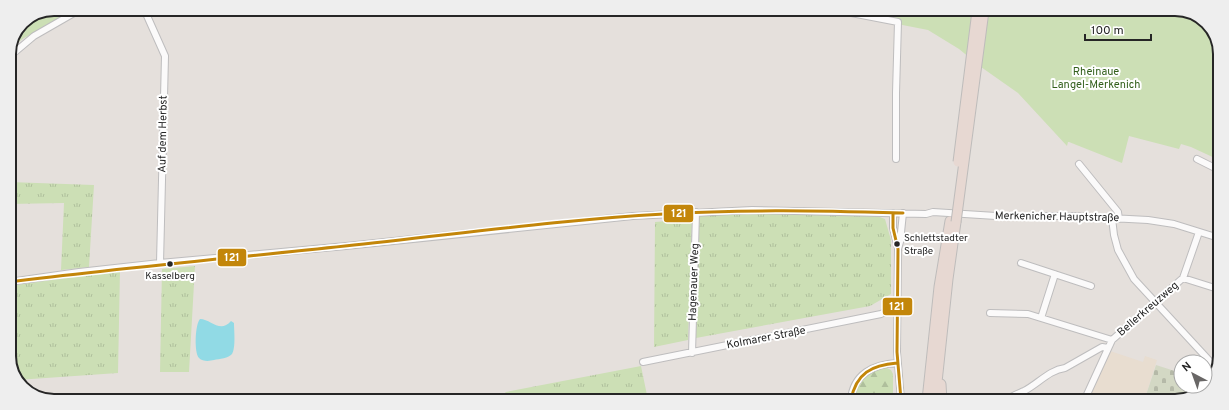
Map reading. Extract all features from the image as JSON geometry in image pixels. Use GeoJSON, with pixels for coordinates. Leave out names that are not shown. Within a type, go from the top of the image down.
{"type":"FeatureCollection","features":[{"type":"Feature","properties":{"kind":"highway"},"geometry":{"type":"LineString","coordinates":[[936,394],[976,16]]}},
{"type":"Feature","properties":{"kind":"highway"},"geometry":{"type":"LineString","coordinates":[[928,394],[939,287],[953,222],[983,16]]}},
{"type":"Feature","properties":{"kind":"highway"},"geometry":{"type":"LineString","coordinates":[[940,350],[942,394]]}},
{"type":"Feature","properties":{"kind":"street"},"geometry":{"type":"LineString","coordinates":[[16,50],[34,36],[69,16]]}},
{"type":"Feature","properties":{"kind":"street","name":"Auf dem Herbst"},"geometry":{"type":"LineString","coordinates":[[147,16],[165,56],[160,264]]}},
{"type":"Feature","properties":{"kind":"street"},"geometry":{"type":"LineString","coordinates":[[867,16],[898,22],[896,159]]}},
{"type":"Feature","properties":{"kind":"street"},"geometry":{"type":"LineString","coordinates":[[1197,159],[1213,167]]}},
{"type":"Feature","properties":{"kind":"street"},"geometry":{"type":"LineString","coordinates":[[1079,164],[1118,212],[1115,218],[1116,244],[1120,256],[1134,279],[1212,364]]}},
{"type":"Feature","properties":{"kind":"street","name":"Merkenicher Hauptstraße"},"geometry":{"type":"LineString","coordinates":[[16,281],[79,272],[601,219],[696,212],[760,210],[926,214],[933,212],[996,216],[1072,216],[1115,218],[1148,220],[1174,224],[1213,236]]}},
{"type":"Feature","properties":{"kind":"street","name":"Hagenauer Weg"},"geometry":{"type":"LineString","coordinates":[[692,353],[696,212]]}},
{"type":"Feature","properties":{"kind":"street"},"geometry":{"type":"LineString","coordinates":[[893,213],[893,228],[898,249]]}},
{"type":"Feature","properties":{"kind":"street"},"geometry":{"type":"LineString","coordinates":[[900,394],[897,363],[896,315],[898,249],[903,213]]}},
{"type":"Feature","properties":{"kind":"street","name":"Bellerkreuzweg"},"geometry":{"type":"LineString","coordinates":[[1112,340],[1184,278],[1199,232]]}},
{"type":"Feature","properties":{"kind":"street"},"geometry":{"type":"LineString","coordinates":[[1022,263],[1091,286]]}},
{"type":"Feature","properties":{"kind":"street"},"geometry":{"type":"LineString","coordinates":[[1041,318],[1055,274]]}},
{"type":"Feature","properties":{"kind":"street"},"geometry":{"type":"LineString","coordinates":[[1184,278],[1213,287]]}},
{"type":"Feature","properties":{"kind":"street","name":"Kolmarer Straße"},"geometry":{"type":"LineString","coordinates":[[643,362],[881,314],[888,311]]}},
{"type":"Feature","properties":{"kind":"street"},"geometry":{"type":"LineString","coordinates":[[990,313],[1028,314],[1112,340],[1087,394]]}},
{"type":"Feature","properties":{"kind":"street"},"geometry":{"type":"LineString","coordinates":[[1015,394],[1022,392],[1059,369],[1065,368],[1102,348],[1108,348]]}},
{"type":"Feature","properties":{"kind":"street"},"geometry":{"type":"LineString","coordinates":[[852,394],[856,382],[868,370],[878,365],[897,363]]}},
{"type":"Feature","properties":{"kind":"shaded area"},"geometry":{"type":"Polygon","coordinates":[[[1110,351],[1143,362],[1145,356],[1157,360],[1146,394],[1090,394],[1110,351]]]}},
{"type":"Feature","properties":{"kind":"green space"},"geometry":{"type":"Polygon","coordinates":[[[66,16],[18,42],[22,33],[33,22],[46,17],[66,16]]]}},
{"type":"Feature","properties":{"kind":"green space","name":"Rheinaue Langel-Merkenich"},"geometry":{"type":"Polygon","coordinates":[[[857,16],[1175,16],[1192,20],[1202,27],[1208,35],[1213,51],[1213,157],[1181,144],[1179,149],[1129,136],[1122,163],[1069,142],[1067,146],[1018,93],[981,67],[959,49],[928,30],[857,16]]]}},
{"type":"Feature","properties":{"kind":"green space"},"geometry":{"type":"Polygon","coordinates":[[[16,182],[94,185],[89,267],[61,270],[64,203],[16,204],[16,182]]]}},
{"type":"Feature","properties":{"kind":"green space"},"geometry":{"type":"Polygon","coordinates":[[[774,214],[877,216],[885,219],[891,240],[891,294],[870,306],[696,338],[698,215],[774,214]]]}},
{"type":"Feature","properties":{"kind":"green space"},"geometry":{"type":"Polygon","coordinates":[[[692,219],[688,340],[654,347],[655,222],[692,219]]]}},
{"type":"Feature","properties":{"kind":"green space"},"geometry":{"type":"Polygon","coordinates":[[[195,266],[189,372],[160,372],[162,269],[195,266]]]}},
{"type":"Feature","properties":{"kind":"green space"},"geometry":{"type":"Polygon","coordinates":[[[120,270],[118,373],[24,379],[19,371],[16,359],[16,285],[120,270]]]}},
{"type":"Feature","properties":{"kind":"green space"},"geometry":{"type":"Polygon","coordinates":[[[1156,365],[1173,370],[1173,394],[1146,394],[1156,365]]]}},
{"type":"Feature","properties":{"kind":"green space"},"geometry":{"type":"Polygon","coordinates":[[[641,366],[647,394],[504,394],[506,392],[641,366]]]}},
{"type":"Feature","properties":{"kind":"green space"},"geometry":{"type":"Polygon","coordinates":[[[883,366],[891,370],[893,374],[893,394],[854,394],[859,383],[872,372],[883,366]]]}},
{"type":"Feature","properties":{"kind":"water"},"geometry":{"type":"Polygon","coordinates":[[[200,319],[219,326],[227,325],[231,321],[234,323],[234,348],[231,355],[209,361],[199,358],[196,350],[196,338],[197,326],[200,319]]]}},
{"type":"Feature","properties":{"kind":"transit line","name":"121"},"geometry":{"type":"LineString","coordinates":[[16,281],[544,224],[624,217],[694,212],[754,211],[903,213]]}},
{"type":"Feature","properties":{"kind":"transit line","name":"121"},"geometry":{"type":"LineString","coordinates":[[893,213],[893,228],[898,249],[897,352],[900,394]]}},
{"type":"Feature","properties":{"kind":"transit line","name":"121"},"geometry":{"type":"LineString","coordinates":[[852,394],[857,383],[866,372],[873,368],[897,363]]}},
{"type":"Feature","properties":{"kind":"place","name":"Schlettstadter Straße"},"geometry":{"type":"Point","coordinates":[897,244]}},
{"type":"Feature","properties":{"kind":"place","name":"Kasselberg"},"geometry":{"type":"Point","coordinates":[170,264]}}]}
